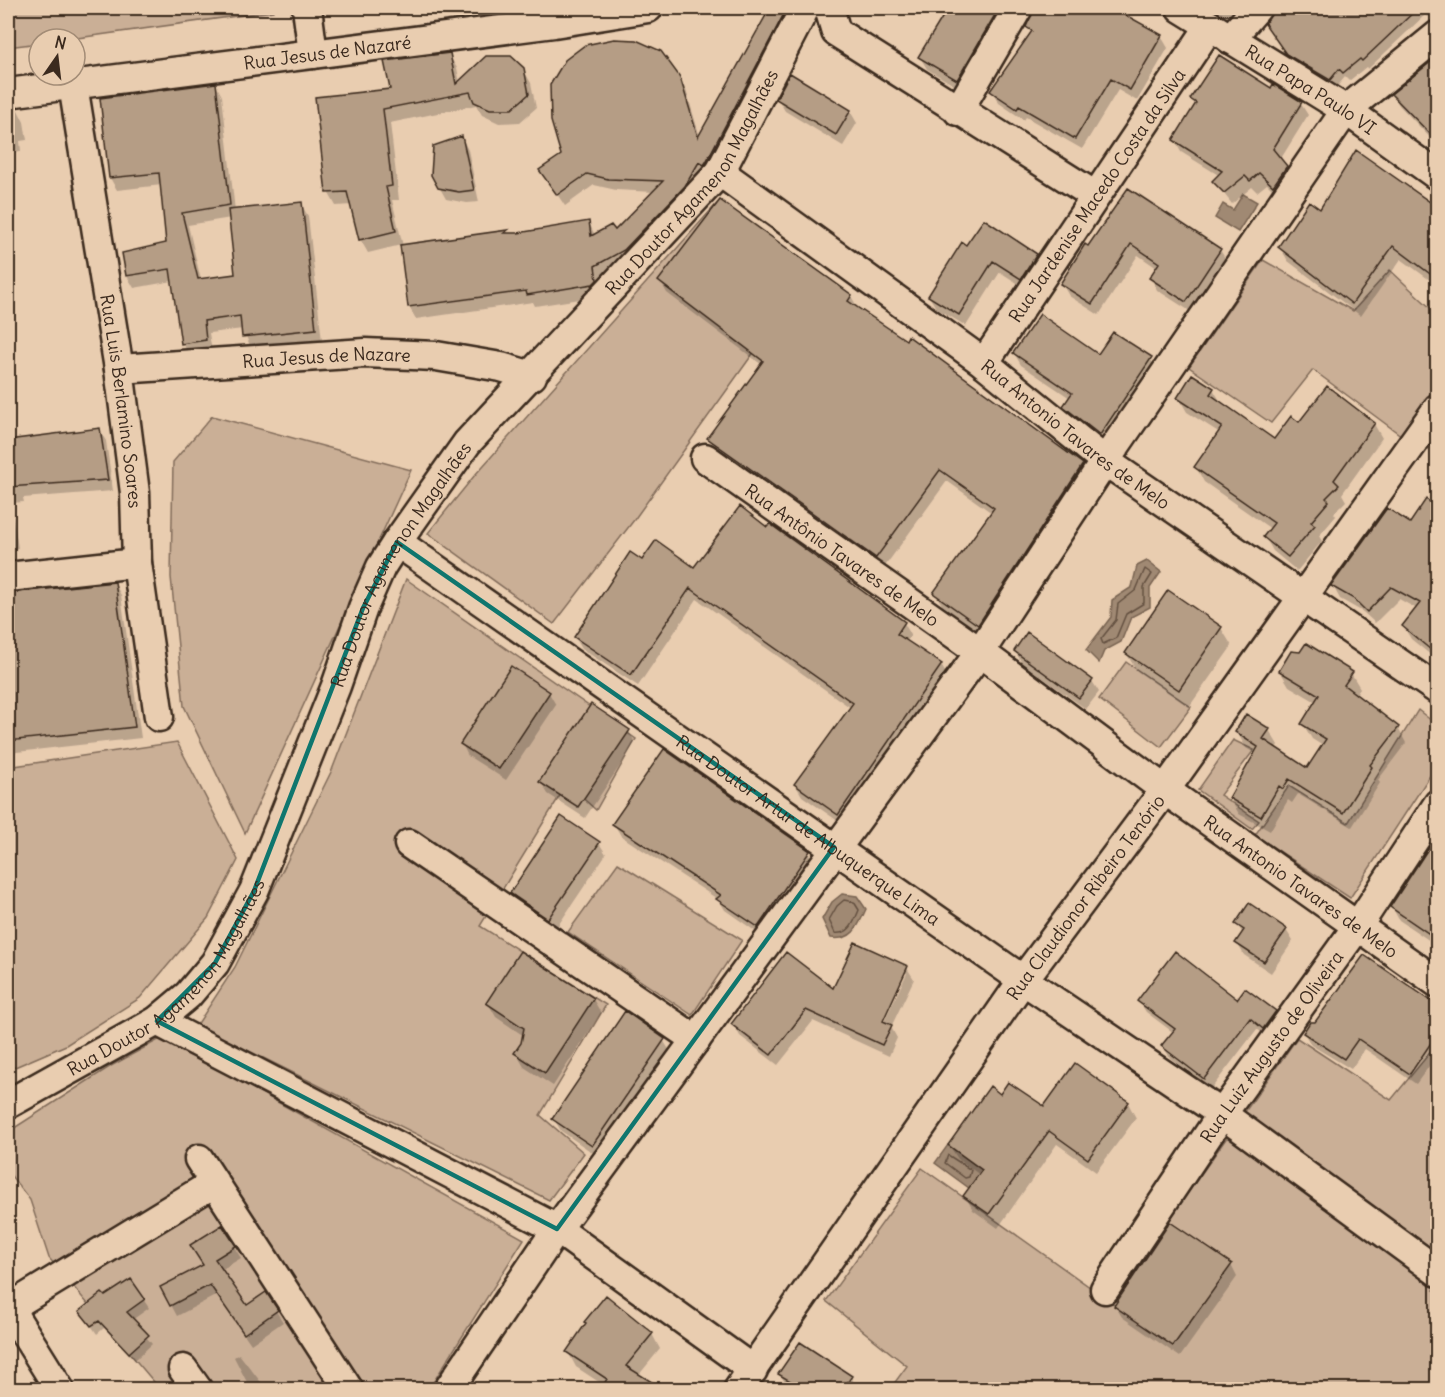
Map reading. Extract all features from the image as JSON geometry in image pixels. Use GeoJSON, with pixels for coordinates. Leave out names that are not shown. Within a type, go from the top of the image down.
{"type":"FeatureCollection","features":[{"type":"Feature","properties":{"kind":"street"},"geometry":{"type":"LineString","coordinates":[[307,8],[313,54]]}},
{"type":"Feature","properties":{"kind":"street","name":"Rua Jesus de Nazaré"},"geometry":{"type":"LineString","coordinates":[[87,83],[313,54],[553,15],[648,8]]}},
{"type":"Feature","properties":{"kind":"street","name":"Rua Doutor Agamenon Magalhães"},"geometry":{"type":"LineString","coordinates":[[8,1104],[157,1021],[188,994],[215,963],[254,891],[381,567],[467,443],[720,172],[805,8]]}},
{"type":"Feature","properties":{"kind":"street"},"geometry":{"type":"LineString","coordinates":[[829,8],[836,32],[1094,195]]}},
{"type":"Feature","properties":{"kind":"street"},"geometry":{"type":"LineString","coordinates":[[958,111],[1018,8]]}},
{"type":"Feature","properties":{"kind":"street","name":"Rua Papa Paulo VI"},"geometry":{"type":"LineString","coordinates":[[1180,8],[1346,111],[1437,176]]}},
{"type":"Feature","properties":{"kind":"street","name":"Rua Jardenise Macedo Costa da Silva"},"geometry":{"type":"LineString","coordinates":[[984,363],[1094,195],[1220,32],[1257,8]]}},
{"type":"Feature","properties":{"kind":"street"},"geometry":{"type":"LineString","coordinates":[[448,1389],[557,1229],[834,847],[980,652],[1105,461],[1346,111],[1437,35]]}},
{"type":"Feature","properties":{"kind":"street","name":"Rua Jesus de Nazaré"},"geometry":{"type":"LineString","coordinates":[[8,93],[57,87]]}},
{"type":"Feature","properties":{"kind":"street","name":"Rua Luis Berlamino Soares"},"geometry":{"type":"LineString","coordinates":[[73,87],[119,369],[135,493],[137,563],[159,717]]}},
{"type":"Feature","properties":{"kind":"street","name":"Rua Antonio Tavares de Melo"},"geometry":{"type":"LineString","coordinates":[[720,172],[984,363],[1105,461],[1437,690]]}},
{"type":"Feature","properties":{"kind":"street","name":"Rua Jesus de Nazare"},"geometry":{"type":"LineString","coordinates":[[119,369],[365,353],[436,356],[501,367],[532,376]]}},
{"type":"Feature","properties":{"kind":"street","name":"Rua Claudionor Ribeiro Tenório"},"geometry":{"type":"LineString","coordinates":[[746,1379],[1023,980],[1165,790],[1437,408]]}},
{"type":"Feature","properties":{"kind":"street","name":"Rua Antônio Tavares de Melo"},"geometry":{"type":"LineString","coordinates":[[705,458],[980,652],[1165,790]]}},
{"type":"Feature","properties":{"kind":"street","name":"Rua Doutor Artur de Albuquerque Lima"},"geometry":{"type":"LineString","coordinates":[[397,542],[1023,980],[1222,1114],[1436,1271]]}},
{"type":"Feature","properties":{"kind":"street"},"geometry":{"type":"LineString","coordinates":[[8,576],[137,563]]}},
{"type":"Feature","properties":{"kind":"street","name":"Rua Antonio Tavares de Melo"},"geometry":{"type":"LineString","coordinates":[[1165,790],[1437,982]]}},
{"type":"Feature","properties":{"kind":"street","name":"Rua Luiz Augusto de Oliveira"},"geometry":{"type":"LineString","coordinates":[[1105,1289],[1222,1114],[1357,927],[1437,804]]}},
{"type":"Feature","properties":{"kind":"street"},"geometry":{"type":"LineString","coordinates":[[409,843],[696,1040]]}},
{"type":"Feature","properties":{"kind":"street"},"geometry":{"type":"LineString","coordinates":[[157,1021],[557,1229],[746,1379]]}},
{"type":"Feature","properties":{"kind":"street"},"geometry":{"type":"LineString","coordinates":[[199,1159],[349,1389]]}},
{"type":"Feature","properties":{"kind":"street"},"geometry":{"type":"LineString","coordinates":[[60,1389],[8,1308],[214,1183]]}},
{"type":"Feature","properties":{"kind":"highlighted area"},"geometry":{"type":"Polygon","coordinates":[[[397,542],[834,847],[557,1229],[157,1021],[215,963],[254,891],[363,608],[397,542]]]}},
{"type":"Feature","properties":{"kind":"shaded area"},"geometry":{"type":"Polygon","coordinates":[[[8,8],[273,8],[273,11],[87,37],[87,27],[27,27],[27,45],[8,47],[8,8]]]}},
{"type":"Feature","properties":{"kind":"shaded area"},"geometry":{"type":"Polygon","coordinates":[[[720,200],[812,271],[634,520],[554,624],[428,533],[475,475],[720,200]]]}},
{"type":"Feature","properties":{"kind":"shaded area"},"geometry":{"type":"Polygon","coordinates":[[[1263,260],[1353,311],[1390,270],[1437,314],[1437,388],[1402,436],[1313,370],[1271,423],[1189,367],[1263,260]]]}},
{"type":"Feature","properties":{"kind":"shaded area"},"geometry":{"type":"Polygon","coordinates":[[[212,416],[411,470],[245,833],[184,706],[171,577],[173,462],[212,416]]]}},
{"type":"Feature","properties":{"kind":"shaded area"},"geometry":{"type":"Polygon","coordinates":[[[406,579],[636,739],[596,810],[567,784],[480,926],[606,1005],[540,1115],[584,1153],[549,1200],[197,1025],[235,967],[332,770],[406,579]]]}},
{"type":"Feature","properties":{"kind":"shaded area"},"geometry":{"type":"Polygon","coordinates":[[[1126,662],[1191,707],[1161,747],[1099,699],[1126,662]]]}},
{"type":"Feature","properties":{"kind":"shaded area"},"geometry":{"type":"Polygon","coordinates":[[[1418,710],[1437,725],[1437,765],[1350,898],[1255,835],[1289,786],[1348,823],[1418,710]]]}},
{"type":"Feature","properties":{"kind":"shaded area"},"geometry":{"type":"Polygon","coordinates":[[[1233,740],[1254,750],[1220,795],[1259,821],[1252,829],[1198,790],[1233,740]]]}},
{"type":"Feature","properties":{"kind":"shaded area"},"geometry":{"type":"Polygon","coordinates":[[[177,742],[238,860],[208,918],[140,998],[66,1045],[8,1070],[8,767],[177,742]]]}},
{"type":"Feature","properties":{"kind":"shaded area"},"geometry":{"type":"Polygon","coordinates":[[[618,863],[742,940],[692,1015],[568,932],[618,863]]]}},
{"type":"Feature","properties":{"kind":"shaded area"},"geometry":{"type":"Polygon","coordinates":[[[162,1038],[524,1239],[429,1389],[160,1389],[49,1258],[30,1200],[8,1172],[8,1132],[111,1066],[162,1038]]]}},
{"type":"Feature","properties":{"kind":"shaded area"},"geometry":{"type":"Polygon","coordinates":[[[1297,1038],[1391,1100],[1437,1044],[1438,1288],[1434,1290],[1438,1292],[1437,1389],[890,1389],[907,1366],[826,1301],[922,1168],[1173,1346],[1231,1264],[1168,1221],[1297,1038]]]}},
{"type":"Feature","properties":{"kind":"water"},"geometry":{"type":"Polygon","coordinates":[[[1243,194],[1257,202],[1238,232],[1215,218],[1223,204],[1233,210],[1243,194]]]}},
{"type":"Feature","properties":{"kind":"water"},"geometry":{"type":"Polygon","coordinates":[[[1147,561],[1161,572],[1150,588],[1150,607],[1131,617],[1121,642],[1104,651],[1099,663],[1086,650],[1111,617],[1112,600],[1132,587],[1137,566],[1147,561]]]}},
{"type":"Feature","properties":{"kind":"water"},"geometry":{"type":"Polygon","coordinates":[[[842,894],[857,896],[866,909],[850,935],[831,938],[822,919],[832,902],[842,894]]]}},
{"type":"Feature","properties":{"kind":"water"},"geometry":{"type":"Polygon","coordinates":[[[948,1145],[982,1170],[969,1188],[935,1163],[948,1145]]]}},
{"type":"Feature","properties":{"kind":"building"},"geometry":{"type":"Polygon","coordinates":[[[770,8],[787,8],[706,162],[704,165],[699,162],[685,186],[624,250],[595,266],[597,280],[593,284],[527,295],[526,291],[408,307],[400,245],[508,230],[504,233],[518,233],[589,221],[591,236],[611,225],[615,230],[663,181],[608,179],[587,174],[557,195],[539,170],[561,155],[551,121],[550,85],[565,60],[585,45],[614,39],[636,40],[661,51],[680,77],[698,137],[770,8]]]}},
{"type":"Feature","properties":{"kind":"building"},"geometry":{"type":"Polygon","coordinates":[[[948,8],[999,8],[957,80],[918,57],[948,8]]]}},
{"type":"Feature","properties":{"kind":"building"},"geometry":{"type":"Polygon","coordinates":[[[1034,8],[1113,8],[1162,35],[1130,90],[1111,79],[1075,139],[1019,106],[1017,109],[990,91],[1032,31],[1026,27],[1034,8]]]}},
{"type":"Feature","properties":{"kind":"building"},"geometry":{"type":"Polygon","coordinates":[[[1273,8],[1418,8],[1362,61],[1360,59],[1343,73],[1339,69],[1330,80],[1286,54],[1265,24],[1273,8]]]}},
{"type":"Feature","properties":{"kind":"building"},"geometry":{"type":"Polygon","coordinates":[[[450,53],[456,84],[486,56],[511,56],[524,68],[529,94],[512,109],[490,109],[474,102],[470,92],[383,109],[392,186],[386,187],[396,231],[359,240],[347,192],[326,193],[315,97],[390,89],[384,61],[450,53]]]}},
{"type":"Feature","properties":{"kind":"building"},"geometry":{"type":"Polygon","coordinates":[[[1219,55],[1271,88],[1273,84],[1302,102],[1273,149],[1287,166],[1273,186],[1259,173],[1250,181],[1245,176],[1224,193],[1212,181],[1222,171],[1173,140],[1196,103],[1190,99],[1219,55]]]}},
{"type":"Feature","properties":{"kind":"building"},"geometry":{"type":"Polygon","coordinates":[[[1437,57],[1437,141],[1391,94],[1437,57]]]}},
{"type":"Feature","properties":{"kind":"building"},"geometry":{"type":"Polygon","coordinates":[[[790,73],[851,110],[836,135],[776,99],[790,73]]]}},
{"type":"Feature","properties":{"kind":"building"},"geometry":{"type":"Polygon","coordinates":[[[216,83],[230,205],[182,213],[198,279],[235,274],[228,210],[302,202],[316,329],[242,337],[240,316],[204,321],[206,340],[181,344],[170,269],[126,276],[122,253],[166,243],[159,173],[109,178],[100,98],[216,83]]]}},
{"type":"Feature","properties":{"kind":"building"},"geometry":{"type":"Polygon","coordinates":[[[462,136],[474,190],[459,192],[438,188],[431,175],[433,146],[462,136]]]}},
{"type":"Feature","properties":{"kind":"building"},"geometry":{"type":"Polygon","coordinates":[[[1356,150],[1437,207],[1437,279],[1393,246],[1352,304],[1278,247],[1309,201],[1320,209],[1356,150]]]}},
{"type":"Feature","properties":{"kind":"building"},"geometry":{"type":"Polygon","coordinates":[[[1128,188],[1221,249],[1186,302],[1149,278],[1159,263],[1131,244],[1092,304],[1060,284],[1085,244],[1088,246],[1128,188]]]}},
{"type":"Feature","properties":{"kind":"building"},"geometry":{"type":"Polygon","coordinates":[[[720,200],[852,295],[848,301],[906,340],[908,336],[1083,464],[978,625],[933,593],[994,508],[940,470],[876,558],[707,438],[763,361],[658,281],[720,200]]]}},
{"type":"Feature","properties":{"kind":"building"},"geometry":{"type":"Polygon","coordinates":[[[984,219],[1037,254],[1021,279],[993,261],[959,315],[928,296],[962,242],[966,245],[984,219]]]}},
{"type":"Feature","properties":{"kind":"building"},"geometry":{"type":"Polygon","coordinates":[[[1040,314],[1098,354],[1113,332],[1152,357],[1100,435],[1063,406],[1072,393],[1013,353],[1040,314]]]}},
{"type":"Feature","properties":{"kind":"building"},"geometry":{"type":"Polygon","coordinates":[[[1192,374],[1214,388],[1210,394],[1274,439],[1291,416],[1299,422],[1327,386],[1375,423],[1334,480],[1339,485],[1326,498],[1329,501],[1311,522],[1315,525],[1288,557],[1263,537],[1274,523],[1194,467],[1222,427],[1177,398],[1192,374]]]}},
{"type":"Feature","properties":{"kind":"building"},"geometry":{"type":"Polygon","coordinates":[[[100,428],[108,480],[8,487],[8,440],[100,428]]]}},
{"type":"Feature","properties":{"kind":"building"},"geometry":{"type":"Polygon","coordinates":[[[1426,499],[1437,507],[1437,655],[1402,626],[1420,603],[1391,587],[1367,612],[1354,599],[1331,586],[1387,508],[1410,523],[1426,499]]]}},
{"type":"Feature","properties":{"kind":"building"},"geometry":{"type":"Polygon","coordinates":[[[740,506],[767,527],[770,524],[905,622],[897,634],[942,664],[838,815],[794,784],[853,703],[690,588],[631,675],[574,637],[630,552],[642,560],[656,540],[694,567],[740,506]]]}},
{"type":"Feature","properties":{"kind":"building"},"geometry":{"type":"Polygon","coordinates":[[[115,582],[135,727],[8,741],[8,593],[115,582]]]}},
{"type":"Feature","properties":{"kind":"building"},"geometry":{"type":"Polygon","coordinates":[[[1168,590],[1222,627],[1179,690],[1125,653],[1168,590]]]}},
{"type":"Feature","properties":{"kind":"building"},"geometry":{"type":"Polygon","coordinates":[[[1027,632],[1093,680],[1079,698],[1014,651],[1027,632]]]}},
{"type":"Feature","properties":{"kind":"building"},"geometry":{"type":"Polygon","coordinates":[[[1306,643],[1353,672],[1344,685],[1399,727],[1370,765],[1372,767],[1343,813],[1289,779],[1283,789],[1279,786],[1261,817],[1229,798],[1258,747],[1235,732],[1246,714],[1270,729],[1263,739],[1307,768],[1326,739],[1301,724],[1319,695],[1279,671],[1291,651],[1300,652],[1306,643]]]}},
{"type":"Feature","properties":{"kind":"building"},"geometry":{"type":"Polygon","coordinates":[[[511,666],[550,692],[499,769],[460,744],[511,666]]]}},
{"type":"Feature","properties":{"kind":"building"},"geometry":{"type":"Polygon","coordinates":[[[591,704],[630,730],[578,807],[539,782],[591,704]]]}},
{"type":"Feature","properties":{"kind":"building"},"geometry":{"type":"Polygon","coordinates":[[[664,749],[810,851],[758,927],[716,899],[721,895],[612,824],[664,749]]]}},
{"type":"Feature","properties":{"kind":"building"},"geometry":{"type":"Polygon","coordinates":[[[561,816],[600,842],[548,919],[510,893],[561,816]]]}},
{"type":"Feature","properties":{"kind":"building"},"geometry":{"type":"Polygon","coordinates":[[[1437,835],[1437,939],[1390,907],[1437,835]]]}},
{"type":"Feature","properties":{"kind":"building"},"geometry":{"type":"Polygon","coordinates":[[[1249,903],[1287,929],[1264,962],[1235,943],[1244,930],[1235,924],[1249,903]]]}},
{"type":"Feature","properties":{"kind":"building"},"geometry":{"type":"Polygon","coordinates":[[[855,942],[908,966],[883,1021],[892,1025],[882,1045],[806,1010],[771,1055],[731,1024],[786,952],[833,988],[855,942]]]}},
{"type":"Feature","properties":{"kind":"building"},"geometry":{"type":"Polygon","coordinates":[[[520,951],[594,998],[545,1073],[514,1053],[521,1043],[524,1028],[486,1003],[520,951]]]}},
{"type":"Feature","properties":{"kind":"building"},"geometry":{"type":"Polygon","coordinates":[[[1175,951],[1237,999],[1245,988],[1276,1011],[1263,1029],[1250,1018],[1204,1079],[1161,1046],[1175,1029],[1137,1001],[1175,951]]]}},
{"type":"Feature","properties":{"kind":"building"},"geometry":{"type":"Polygon","coordinates":[[[1364,955],[1437,1005],[1437,1034],[1410,1074],[1358,1039],[1344,1059],[1303,1033],[1310,1022],[1315,1022],[1364,955]]]}},
{"type":"Feature","properties":{"kind":"building"},"geometry":{"type":"Polygon","coordinates":[[[625,1011],[665,1039],[592,1146],[552,1119],[625,1011]]]}},
{"type":"Feature","properties":{"kind":"building"},"geometry":{"type":"Polygon","coordinates":[[[1075,1063],[1129,1102],[1088,1159],[1049,1131],[989,1214],[963,1196],[982,1170],[948,1145],[990,1086],[1000,1094],[1008,1082],[1044,1106],[1075,1063]]]}},
{"type":"Feature","properties":{"kind":"building"},"geometry":{"type":"Polygon","coordinates":[[[1170,1222],[1232,1264],[1173,1346],[1114,1306],[1170,1222]]]}},
{"type":"Feature","properties":{"kind":"building"},"geometry":{"type":"Polygon","coordinates":[[[222,1225],[236,1246],[215,1259],[247,1305],[266,1292],[278,1310],[244,1334],[210,1285],[170,1306],[160,1287],[203,1265],[190,1245],[222,1225]]]}},
{"type":"Feature","properties":{"kind":"building"},"geometry":{"type":"Polygon","coordinates":[[[131,1279],[145,1299],[127,1312],[149,1335],[129,1353],[99,1321],[91,1326],[79,1311],[102,1293],[105,1296],[131,1279]]]}},
{"type":"Feature","properties":{"kind":"building"},"geometry":{"type":"Polygon","coordinates":[[[606,1295],[653,1333],[626,1366],[663,1389],[601,1389],[607,1379],[566,1352],[586,1323],[584,1322],[606,1295]]]}},
{"type":"Feature","properties":{"kind":"building"},"geometry":{"type":"Polygon","coordinates":[[[800,1342],[852,1376],[843,1389],[804,1389],[778,1374],[800,1342]]]}}]}
